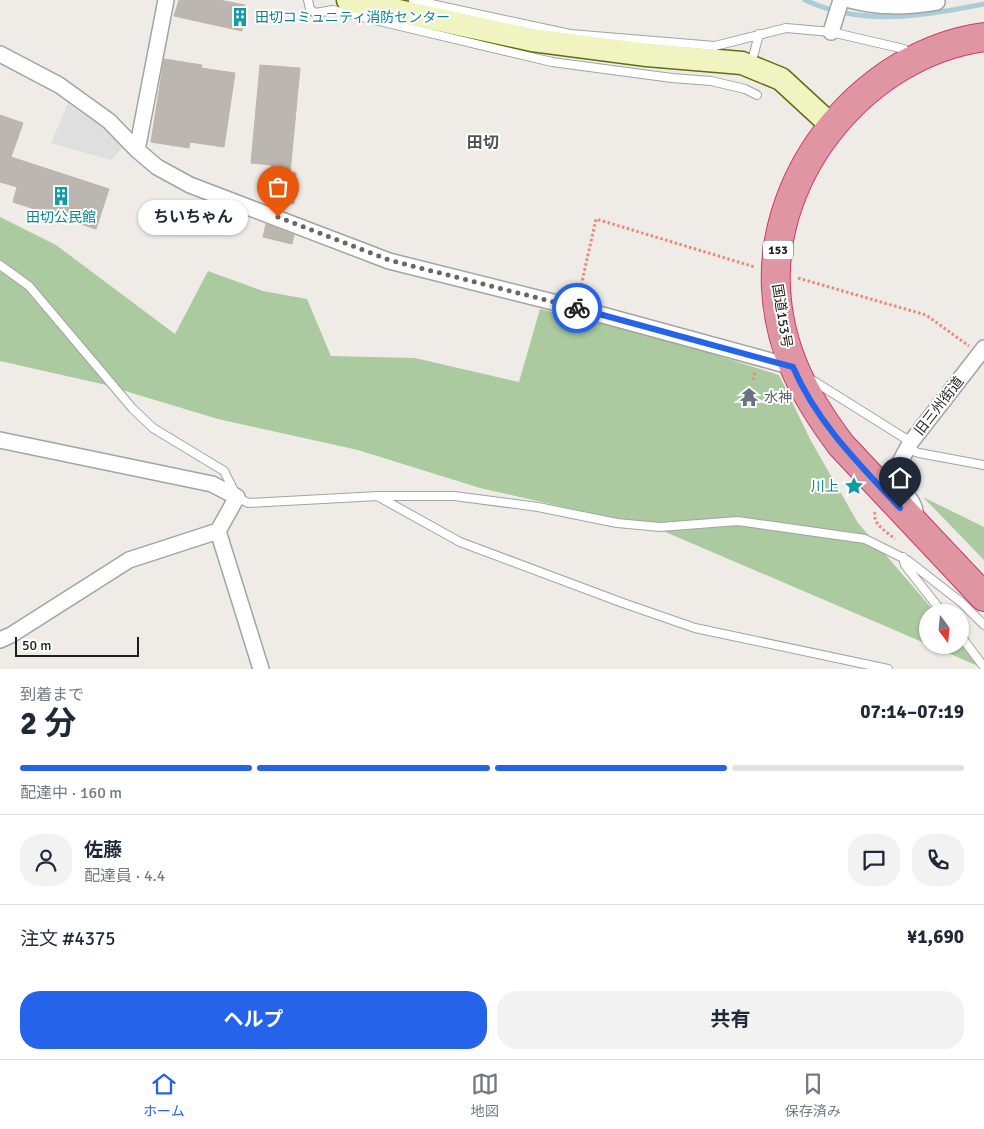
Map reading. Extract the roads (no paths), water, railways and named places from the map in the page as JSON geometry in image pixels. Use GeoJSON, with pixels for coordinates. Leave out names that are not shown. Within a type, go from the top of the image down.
{"type":"FeatureCollection","features":[{"type":"Feature","properties":{"kind":"highway","name":"国道153号"},"geometry":{"type":"LineString","coordinates":[[984,37],[949,45],[916,58],[860,96],[832,126],[812,153],[801,176],[779,237],[776,288],[783,332],[796,373],[808,399],[841,445],[984,597]]}},
{"type":"Feature","properties":{"kind":"street"},"geometry":{"type":"LineString","coordinates":[[137,150],[166,0]]}},
{"type":"Feature","properties":{"kind":"street"},"geometry":{"type":"LineString","coordinates":[[348,0],[532,40],[647,55],[742,63],[781,79],[832,126]]}},
{"type":"Feature","properties":{"kind":"street"},"geometry":{"type":"LineString","coordinates":[[832,26],[844,1],[870,6],[905,7],[937,2]]}},
{"type":"Feature","properties":{"kind":"street"},"geometry":{"type":"LineString","coordinates":[[0,54],[59,85],[109,121],[137,150],[157,167],[190,185],[389,260],[577,308],[796,373]]}},
{"type":"Feature","properties":{"kind":"street","name":"旧三州街道"},"geometry":{"type":"LineString","coordinates":[[914,522],[915,508],[900,484],[897,474],[909,445],[982,351]]}},
{"type":"Feature","properties":{"kind":"street"},"geometry":{"type":"LineString","coordinates":[[0,440],[212,484],[236,497],[218,531],[129,560],[11,635],[0,640]]}},
{"type":"Feature","properties":{"kind":"street"},"geometry":{"type":"LineString","coordinates":[[218,531],[261,669]]}},
{"type":"Feature","properties":{"kind":"lane"},"geometry":{"type":"LineString","coordinates":[[308,0],[308,4],[315,13],[333,10],[552,62],[672,78],[711,81],[745,89],[757,95]]}},
{"type":"Feature","properties":{"kind":"lane"},"geometry":{"type":"LineString","coordinates":[[413,0],[570,34],[715,46],[786,28],[832,26],[904,49]]}},
{"type":"Feature","properties":{"kind":"lane"},"geometry":{"type":"LineString","coordinates":[[753,57],[759,34]]}},
{"type":"Feature","properties":{"kind":"lane"},"geometry":{"type":"LineString","coordinates":[[745,89],[748,80]]}},
{"type":"Feature","properties":{"kind":"lane"},"geometry":{"type":"LineString","coordinates":[[0,265],[29,286],[132,408],[153,428],[224,471],[236,497],[248,502],[378,496],[454,496],[538,507],[618,522],[660,526],[738,521],[865,539],[903,557],[953,596],[984,626]]}},
{"type":"Feature","properties":{"kind":"lane"},"geometry":{"type":"LineString","coordinates":[[796,373],[812,380],[919,453],[984,465]]}},
{"type":"Feature","properties":{"kind":"lane"},"geometry":{"type":"LineString","coordinates":[[378,496],[460,542],[622,603],[695,628],[888,669]]}},
{"type":"Feature","properties":{"kind":"lane"},"geometry":{"type":"LineString","coordinates":[[903,557],[905,565],[936,604]]}},
{"type":"Feature","properties":{"kind":"lane"},"geometry":{"type":"LineString","coordinates":[[969,647],[984,666]]}},
{"type":"Feature","properties":{"kind":"waterway"},"geometry":{"type":"LineString","coordinates":[[805,0],[849,14],[894,17],[984,4]]}},
{"type":"Feature","properties":{"kind":"place","name":"田切コミュニティ消防センター"},"geometry":{"type":"Point","coordinates":[240,17]}},
{"type":"Feature","properties":{"kind":"place","name":"田切公民館"},"geometry":{"type":"Point","coordinates":[61,196]}},
{"type":"Feature","properties":{"kind":"place","name":"ちいちゃん"},"geometry":{"type":"Point","coordinates":[278,217]}},
{"type":"Feature","properties":{"kind":"place","name":"水神"},"geometry":{"type":"Point","coordinates":[749,397]}},
{"type":"Feature","properties":{"kind":"place","name":"川上"},"geometry":{"type":"Point","coordinates":[854,486]}},
{"type":"Feature","properties":{"kind":"district","name":"田切"},"geometry":{"type":"Point","coordinates":[483,143]}}]}
